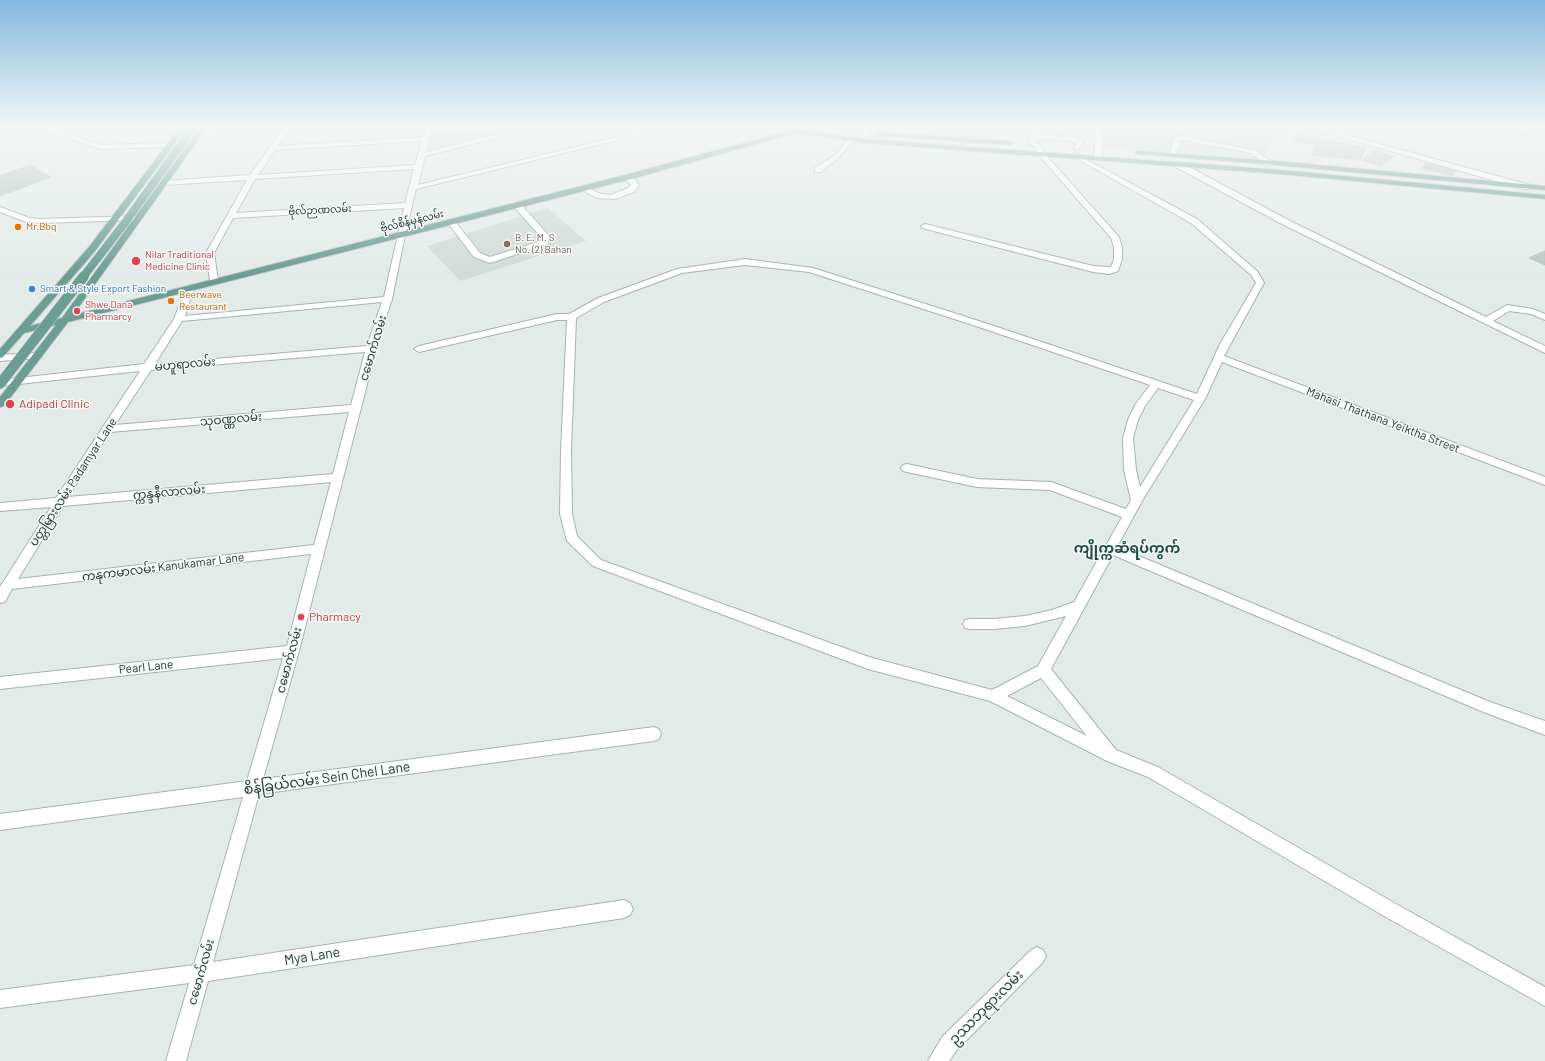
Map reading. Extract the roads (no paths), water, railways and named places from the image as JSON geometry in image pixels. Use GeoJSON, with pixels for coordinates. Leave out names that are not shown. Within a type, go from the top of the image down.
{"type":"FeatureCollection","features":[{"type":"Feature","properties":{"kind":"main road"},"geometry":{"type":"LineString","coordinates":[[0,357],[92,249],[147,176]]}},
{"type":"Feature","properties":{"kind":"main road"},"geometry":{"type":"LineString","coordinates":[[0,384],[126,220],[158,176]]}},
{"type":"Feature","properties":{"kind":"main road"},"geometry":{"type":"LineString","coordinates":[[0,404],[65,320],[169,176]]}},
{"type":"Feature","properties":{"kind":"main road","name":"ဗိုလ်စိန်မှန်လမ်း"},"geometry":{"type":"LineString","coordinates":[[22,331],[633,176]]}},
{"type":"Feature","properties":{"kind":"main road"},"geometry":{"type":"LineString","coordinates":[[1305,176],[1545,197]]}},
{"type":"Feature","properties":{"kind":"main road"},"geometry":{"type":"LineString","coordinates":[[1404,176],[1545,188]]}},
{"type":"Feature","properties":{"kind":"main road"},"geometry":{"type":"LineString","coordinates":[[92,249],[117,247]]}},
{"type":"Feature","properties":{"kind":"street"},"geometry":{"type":"LineString","coordinates":[[214,282],[210,253],[254,176]]}},
{"type":"Feature","properties":{"kind":"street"},"geometry":{"type":"LineString","coordinates":[[164,183],[290,176]]}},
{"type":"Feature","properties":{"kind":"street","name":"ငမောက်လမ်း"},"geometry":{"type":"LineString","coordinates":[[176,1061],[292,651],[371,349],[388,299],[401,235],[416,176]]}},
{"type":"Feature","properties":{"kind":"street"},"geometry":{"type":"LineString","coordinates":[[413,188],[465,176]]}},
{"type":"Feature","properties":{"kind":"street"},"geometry":{"type":"LineString","coordinates":[[925,226],[1093,269],[1115,269],[1118,259],[1118,247],[1115,237],[1060,176]]}},
{"type":"Feature","properties":{"kind":"street"},"geometry":{"type":"LineString","coordinates":[[993,696],[1043,670],[1129,515],[1200,399],[1220,358],[1225,344],[1260,283],[1255,274],[1194,221],[1125,176]]}},
{"type":"Feature","properties":{"kind":"street"},"geometry":{"type":"LineString","coordinates":[[1198,176],[1287,223],[1545,350]]}},
{"type":"Feature","properties":{"kind":"street"},"geometry":{"type":"LineString","coordinates":[[1485,176],[1527,187]]}},
{"type":"Feature","properties":{"kind":"street"},"geometry":{"type":"LineString","coordinates":[[583,188],[599,196],[612,197],[631,190],[636,185],[628,177]]}},
{"type":"Feature","properties":{"kind":"street","name":"ဗိုလ်ဉာဏလမ်း"},"geometry":{"type":"LineString","coordinates":[[231,216],[409,205]]}},
{"type":"Feature","properties":{"kind":"street"},"geometry":{"type":"LineString","coordinates":[[451,222],[476,255],[490,260],[545,242],[545,238],[518,205]]}},
{"type":"Feature","properties":{"kind":"street"},"geometry":{"type":"LineString","coordinates":[[0,209],[29,220],[40,221],[114,220],[138,218]]}},
{"type":"Feature","properties":{"kind":"street"},"geometry":{"type":"LineString","coordinates":[[419,349],[558,317],[571,318],[601,300],[680,271],[745,262],[810,270],[982,325],[1200,399]]}},
{"type":"Feature","properties":{"kind":"street","name":"ပတ္တမြားလမ်း Padamyar Lane"},"geometry":{"type":"LineString","coordinates":[[0,598],[59,502],[179,319],[190,288]]}},
{"type":"Feature","properties":{"kind":"street"},"geometry":{"type":"LineString","coordinates":[[179,319],[388,299]]}},
{"type":"Feature","properties":{"kind":"street"},"geometry":{"type":"LineString","coordinates":[[1487,322],[1507,308],[1527,311],[1545,317]]}},
{"type":"Feature","properties":{"kind":"street"},"geometry":{"type":"LineString","coordinates":[[571,318],[572,325],[566,451],[566,514],[571,538],[597,563],[868,663],[993,696],[1112,756],[1153,772],[1383,906],[1545,997]]}},
{"type":"Feature","properties":{"kind":"street","name":"မဟူရာလမ်း"},"geometry":{"type":"LineString","coordinates":[[0,384],[148,367],[371,349]]}},
{"type":"Feature","properties":{"kind":"street"},"geometry":{"type":"LineString","coordinates":[[0,357],[37,356]]}},
{"type":"Feature","properties":{"kind":"street","name":"Mahasi Thathana Yeiktha Street"},"geometry":{"type":"LineString","coordinates":[[1220,358],[1545,482]]}},
{"type":"Feature","properties":{"kind":"street"},"geometry":{"type":"LineString","coordinates":[[1138,500],[1130,470],[1128,438],[1133,420],[1140,405],[1156,384]]}},
{"type":"Feature","properties":{"kind":"street","name":"သုဝဏ္ဏလမ်း"},"geometry":{"type":"LineString","coordinates":[[106,429],[356,408]]}},
{"type":"Feature","properties":{"kind":"street"},"geometry":{"type":"LineString","coordinates":[[907,468],[977,483],[1051,486],[1129,515]]}},
{"type":"Feature","properties":{"kind":"street","name":"က္ကန္ဒနီလာလမ်း"},"geometry":{"type":"LineString","coordinates":[[0,507],[338,477]]}},
{"type":"Feature","properties":{"kind":"street","name":"ကနုကမာလမ်း Kanukamar Lane"},"geometry":{"type":"LineString","coordinates":[[8,585],[319,549]]}},
{"type":"Feature","properties":{"kind":"street"},"geometry":{"type":"LineString","coordinates":[[1110,549],[1486,707],[1545,728]]}},
{"type":"Feature","properties":{"kind":"street"},"geometry":{"type":"LineString","coordinates":[[970,624],[994,624],[1025,621],[1053,615],[1078,606]]}},
{"type":"Feature","properties":{"kind":"street","name":"Pearl Lane"},"geometry":{"type":"LineString","coordinates":[[0,683],[292,651]]}},
{"type":"Feature","properties":{"kind":"street"},"geometry":{"type":"LineString","coordinates":[[1043,670],[1112,756]]}},
{"type":"Feature","properties":{"kind":"street","name":"စိန်ခြယ်လမ်း Sein Chel Lane"},"geometry":{"type":"LineString","coordinates":[[0,822],[654,734]]}},
{"type":"Feature","properties":{"kind":"street","name":"Mya Lane"},"geometry":{"type":"LineString","coordinates":[[0,999],[200,973],[624,909]]}},
{"type":"Feature","properties":{"kind":"street","name":"ဥဿဘုရားလမ်း"},"geometry":{"type":"LineString","coordinates":[[938,1061],[949,1044],[1037,956]]}},
{"type":"Feature","properties":{"kind":"place","name":"Mr.Bbq"},"geometry":{"type":"Point","coordinates":[18,227]}},
{"type":"Feature","properties":{"kind":"place","name":"B. E. M. S No. (2) Bahan"},"geometry":{"type":"Point","coordinates":[507,244]}},
{"type":"Feature","properties":{"kind":"place","name":"Nilar Traditional Medicine Clinic"},"geometry":{"type":"Point","coordinates":[136,261]}},
{"type":"Feature","properties":{"kind":"place","name":"Smart & Style Export Fashion"},"geometry":{"type":"Point","coordinates":[32,289]}},
{"type":"Feature","properties":{"kind":"place","name":"Beerwave Restaurant"},"geometry":{"type":"Point","coordinates":[171,301]}},
{"type":"Feature","properties":{"kind":"place","name":"Shwe Dana Pharmarcy"},"geometry":{"type":"Point","coordinates":[77,311]}},
{"type":"Feature","properties":{"kind":"place","name":"Adipadi Clinic"},"geometry":{"type":"Point","coordinates":[10,404]}},
{"type":"Feature","properties":{"kind":"place","name":"Pharmacy"},"geometry":{"type":"Point","coordinates":[301,617]}},
{"type":"Feature","properties":{"kind":"district","name":"ကျိုက္ကဆံရပ်ကွက်"},"geometry":{"type":"Point","coordinates":[1127,548]}}]}
